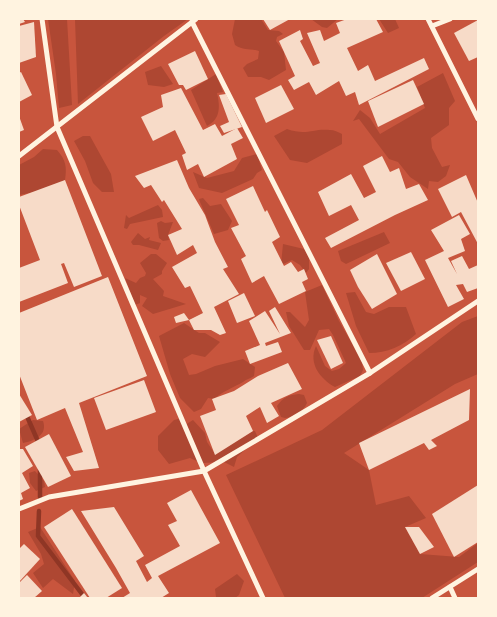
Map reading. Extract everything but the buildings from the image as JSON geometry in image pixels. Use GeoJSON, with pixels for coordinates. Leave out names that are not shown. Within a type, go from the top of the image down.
{"type":"FeatureCollection","features":[{"type":"Feature","properties":{"kind":"street"},"geometry":{"type":"LineString","coordinates":[[42,19],[57,127],[204,471],[263,598]]}},
{"type":"Feature","properties":{"kind":"street"},"geometry":{"type":"LineString","coordinates":[[428,19],[478,118]]}},
{"type":"Feature","properties":{"kind":"street"},"geometry":{"type":"LineString","coordinates":[[432,26],[450,19]]}},
{"type":"Feature","properties":{"kind":"street"},"geometry":{"type":"LineString","coordinates":[[19,156],[194,20],[370,373]]}},
{"type":"Feature","properties":{"kind":"street"},"geometry":{"type":"LineString","coordinates":[[19,509],[49,497],[204,471],[370,373],[478,301]]}},
{"type":"Feature","properties":{"kind":"street"},"geometry":{"type":"LineString","coordinates":[[432,598],[478,569]]}},
{"type":"Feature","properties":{"kind":"street"},"geometry":{"type":"LineString","coordinates":[[450,586],[455,598]]}},
{"type":"Feature","properties":{"kind":"shaded area"},"geometry":{"type":"Polygon","coordinates":[[[48,19],[67,19],[72,105],[59,108],[56,74],[48,19]]]}},
{"type":"Feature","properties":{"kind":"shaded area"},"geometry":{"type":"Polygon","coordinates":[[[75,19],[188,19],[78,104],[75,19]]]}},
{"type":"Feature","properties":{"kind":"shaded area"},"geometry":{"type":"Polygon","coordinates":[[[235,19],[261,19],[268,30],[279,31],[283,34],[277,37],[276,41],[284,52],[286,70],[269,80],[261,77],[248,77],[243,68],[258,59],[259,51],[244,49],[235,45],[232,34],[235,19]]]}},
{"type":"Feature","properties":{"kind":"shaded area"},"geometry":{"type":"Polygon","coordinates":[[[311,19],[338,19],[327,28],[322,27],[311,19]]]}},
{"type":"Feature","properties":{"kind":"shaded area"},"geometry":{"type":"Polygon","coordinates":[[[379,19],[395,19],[399,28],[388,33],[379,19]]]}},
{"type":"Feature","properties":{"kind":"shaded area"},"geometry":{"type":"Polygon","coordinates":[[[161,66],[173,84],[164,87],[148,85],[145,72],[161,66]]]}},
{"type":"Feature","properties":{"kind":"shaded area"},"geometry":{"type":"Polygon","coordinates":[[[443,73],[455,101],[449,108],[449,125],[431,138],[432,148],[442,167],[450,165],[446,176],[438,182],[429,181],[428,189],[410,177],[398,162],[389,159],[359,119],[353,121],[360,110],[370,118],[380,134],[425,108],[417,87],[443,73]]]}},
{"type":"Feature","properties":{"kind":"shaded area"},"geometry":{"type":"Polygon","coordinates":[[[216,74],[223,92],[217,93],[219,103],[217,116],[207,126],[191,90],[216,74]]]}},
{"type":"Feature","properties":{"kind":"shaded area"},"geometry":{"type":"Polygon","coordinates":[[[287,129],[300,132],[334,131],[342,134],[342,144],[307,163],[290,160],[274,136],[287,129]]]}},
{"type":"Feature","properties":{"kind":"shaded area"},"geometry":{"type":"Polygon","coordinates":[[[83,136],[90,136],[111,174],[114,192],[102,192],[93,183],[85,161],[74,141],[83,136]]]}},
{"type":"Feature","properties":{"kind":"shaded area"},"geometry":{"type":"Polygon","coordinates":[[[43,149],[57,150],[60,154],[65,164],[65,180],[50,189],[19,195],[19,165],[34,157],[43,149]]]}},
{"type":"Feature","properties":{"kind":"shaded area"},"geometry":{"type":"Polygon","coordinates":[[[257,154],[262,170],[253,179],[222,193],[199,188],[193,172],[207,178],[234,171],[242,158],[257,154]]]}},
{"type":"Feature","properties":{"kind":"shaded area"},"geometry":{"type":"Polygon","coordinates":[[[203,198],[210,206],[221,204],[232,221],[228,230],[214,234],[199,199],[203,198]]]}},
{"type":"Feature","properties":{"kind":"shaded area"},"geometry":{"type":"Polygon","coordinates":[[[158,205],[162,210],[163,217],[130,224],[127,229],[124,228],[126,215],[129,218],[158,205]]]}},
{"type":"Feature","properties":{"kind":"shaded area"},"geometry":{"type":"Polygon","coordinates":[[[161,221],[165,223],[173,222],[168,235],[169,240],[163,241],[159,238],[157,223],[161,221]]]}},
{"type":"Feature","properties":{"kind":"shaded area"},"geometry":{"type":"Polygon","coordinates":[[[384,232],[390,243],[346,264],[341,261],[338,251],[384,232]]]}},
{"type":"Feature","properties":{"kind":"shaded area"},"geometry":{"type":"Polygon","coordinates":[[[138,233],[145,239],[150,237],[149,240],[161,243],[158,250],[133,245],[131,242],[138,233]]]}},
{"type":"Feature","properties":{"kind":"shaded area"},"geometry":{"type":"Polygon","coordinates":[[[283,244],[304,249],[309,258],[309,269],[306,273],[300,265],[292,260],[281,265],[283,244]]]}},
{"type":"Feature","properties":{"kind":"shaded area"},"geometry":{"type":"Polygon","coordinates":[[[151,254],[156,254],[167,263],[162,274],[153,279],[164,291],[163,296],[186,304],[153,314],[142,306],[147,298],[140,295],[140,303],[135,305],[125,278],[136,283],[145,276],[146,273],[140,263],[151,254]]]}},
{"type":"Feature","properties":{"kind":"shaded area"},"geometry":{"type":"Polygon","coordinates":[[[322,285],[339,321],[362,361],[363,370],[360,376],[335,387],[320,375],[313,358],[316,346],[325,366],[332,371],[339,369],[346,363],[333,335],[329,329],[319,330],[310,350],[304,350],[289,326],[286,312],[290,312],[305,327],[309,320],[305,292],[322,285]]]}},
{"type":"Feature","properties":{"kind":"shaded area"},"geometry":{"type":"Polygon","coordinates":[[[355,292],[366,312],[374,314],[389,307],[406,307],[416,334],[394,348],[382,352],[369,353],[356,326],[346,293],[355,292]]]}},
{"type":"Feature","properties":{"kind":"shaded area"},"geometry":{"type":"Polygon","coordinates":[[[478,316],[478,374],[455,384],[344,453],[369,470],[376,505],[409,496],[426,518],[405,527],[420,554],[459,557],[478,543],[478,562],[422,598],[285,598],[226,475],[322,430],[462,322],[478,316]]]}},
{"type":"Feature","properties":{"kind":"shaded area"},"geometry":{"type":"Polygon","coordinates":[[[184,323],[199,333],[205,333],[220,342],[205,357],[192,354],[183,359],[189,375],[243,359],[255,367],[254,376],[214,399],[208,398],[201,409],[194,412],[180,398],[170,374],[159,336],[184,323]]]}},
{"type":"Feature","properties":{"kind":"shaded area"},"geometry":{"type":"Polygon","coordinates":[[[299,394],[304,395],[307,403],[303,409],[298,414],[285,418],[281,417],[277,406],[279,403],[286,397],[299,394]]]}},
{"type":"Feature","properties":{"kind":"shaded area"},"geometry":{"type":"Polygon","coordinates":[[[182,418],[185,425],[193,420],[205,433],[207,442],[215,454],[253,431],[255,431],[258,438],[237,457],[234,467],[224,462],[201,463],[190,458],[169,464],[158,450],[158,436],[174,420],[182,418]]]}},
{"type":"Feature","properties":{"kind":"shaded area"},"geometry":{"type":"Polygon","coordinates":[[[33,420],[43,421],[44,430],[35,439],[23,443],[19,429],[33,420]]]}},
{"type":"Feature","properties":{"kind":"shaded area"},"geometry":{"type":"Polygon","coordinates":[[[35,471],[44,481],[45,487],[36,491],[30,483],[29,473],[35,471]]]}},
{"type":"Feature","properties":{"kind":"shaded area"},"geometry":{"type":"Polygon","coordinates":[[[40,527],[75,581],[73,594],[53,579],[43,588],[33,573],[44,564],[41,554],[28,532],[40,527]]]}},
{"type":"Feature","properties":{"kind":"shaded area"},"geometry":{"type":"Polygon","coordinates":[[[237,574],[244,581],[239,595],[235,598],[216,597],[215,589],[237,574]]]}},
{"type":"Feature","properties":{"kind":"waterway"},"geometry":{"type":"LineString","coordinates":[[26,414],[40,446]]}},
{"type":"Feature","properties":{"kind":"waterway"},"geometry":{"type":"LineString","coordinates":[[40,468],[40,497]]}},
{"type":"Feature","properties":{"kind":"waterway"},"geometry":{"type":"LineString","coordinates":[[39,511],[38,536],[85,598]]}}]}
